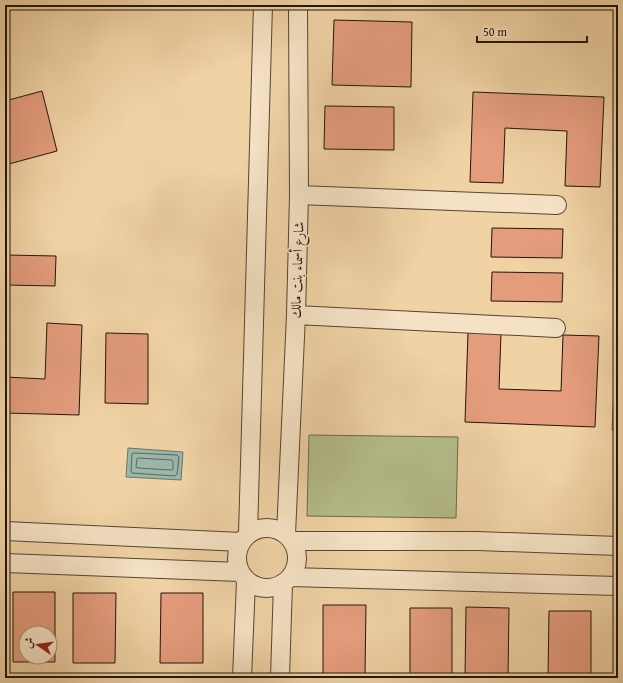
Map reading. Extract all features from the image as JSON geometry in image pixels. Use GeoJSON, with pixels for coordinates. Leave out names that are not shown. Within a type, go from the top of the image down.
{"type":"FeatureCollection","features":[{"type":"Feature","properties":{"kind":"street"},"geometry":{"type":"LineString","coordinates":[[245,538],[263,5]]}},
{"type":"Feature","properties":{"kind":"street","name":"شارع أسماء بنت مالك"},"geometry":{"type":"LineString","coordinates":[[289,538],[299,195],[298,5]]}},
{"type":"Feature","properties":{"kind":"street"},"geometry":{"type":"LineString","coordinates":[[299,195],[556,205]]}},
{"type":"Feature","properties":{"kind":"street"},"geometry":{"type":"LineString","coordinates":[[296,315],[556,328]]}},
{"type":"Feature","properties":{"kind":"street"},"geometry":{"type":"LineString","coordinates":[[268,528],[277,530],[289,538],[296,550],[297,560],[295,569],[287,580],[274,587],[265,588],[255,586],[243,576],[236,562],[237,551],[245,538],[258,529],[268,528]]}},
{"type":"Feature","properties":{"kind":"street"},"geometry":{"type":"LineString","coordinates":[[5,531],[245,538]]}},
{"type":"Feature","properties":{"kind":"street"},"geometry":{"type":"LineString","coordinates":[[289,538],[478,541],[618,546]]}},
{"type":"Feature","properties":{"kind":"street"},"geometry":{"type":"LineString","coordinates":[[5,563],[243,576]]}},
{"type":"Feature","properties":{"kind":"street"},"geometry":{"type":"LineString","coordinates":[[242,678],[243,576]]}},
{"type":"Feature","properties":{"kind":"street"},"geometry":{"type":"LineString","coordinates":[[287,580],[618,586]]}},
{"type":"Feature","properties":{"kind":"street"},"geometry":{"type":"LineString","coordinates":[[280,678],[287,580]]}},
{"type":"Feature","properties":{"kind":"green space"},"geometry":{"type":"Polygon","coordinates":[[[617,329],[618,430],[612,430],[617,329]]]}},
{"type":"Feature","properties":{"kind":"green space"},"geometry":{"type":"Polygon","coordinates":[[[309,435],[458,437],[456,518],[307,516],[309,435]]]}},
{"type":"Feature","properties":{"kind":"water"},"geometry":{"type":"Polygon","coordinates":[[[128,448],[183,452],[181,480],[126,477],[128,448]]]}},
{"type":"Feature","properties":{"kind":"building"},"geometry":{"type":"Polygon","coordinates":[[[334,20],[412,22],[411,87],[332,85],[334,20]]]}},
{"type":"Feature","properties":{"kind":"building"},"geometry":{"type":"Polygon","coordinates":[[[42,91],[57,151],[5,165],[5,101],[42,91]]]}},
{"type":"Feature","properties":{"kind":"building"},"geometry":{"type":"Polygon","coordinates":[[[473,92],[604,97],[600,187],[565,186],[567,131],[505,128],[503,183],[470,182],[473,92]]]}},
{"type":"Feature","properties":{"kind":"building"},"geometry":{"type":"Polygon","coordinates":[[[325,106],[394,107],[394,150],[324,149],[325,106]]]}},
{"type":"Feature","properties":{"kind":"building"},"geometry":{"type":"Polygon","coordinates":[[[492,228],[563,229],[562,258],[491,257],[492,228]]]}},
{"type":"Feature","properties":{"kind":"building"},"geometry":{"type":"Polygon","coordinates":[[[5,255],[56,256],[55,286],[5,285],[5,255]]]}},
{"type":"Feature","properties":{"kind":"building"},"geometry":{"type":"Polygon","coordinates":[[[492,272],[563,273],[562,302],[491,301],[492,272]]]}},
{"type":"Feature","properties":{"kind":"building"},"geometry":{"type":"Polygon","coordinates":[[[47,323],[82,325],[79,415],[5,413],[5,377],[45,379],[47,323]]]}},
{"type":"Feature","properties":{"kind":"building"},"geometry":{"type":"Polygon","coordinates":[[[468,332],[501,334],[499,389],[561,391],[563,335],[599,336],[595,427],[465,422],[468,332]]]}},
{"type":"Feature","properties":{"kind":"building"},"geometry":{"type":"Polygon","coordinates":[[[106,333],[148,334],[148,404],[105,403],[106,333]]]}},
{"type":"Feature","properties":{"kind":"building"},"geometry":{"type":"Polygon","coordinates":[[[13,592],[55,592],[55,625],[18,625],[18,662],[13,662],[13,592]]]}},
{"type":"Feature","properties":{"kind":"building"},"geometry":{"type":"Polygon","coordinates":[[[73,593],[116,593],[115,663],[73,663],[73,593]]]}},
{"type":"Feature","properties":{"kind":"building"},"geometry":{"type":"Polygon","coordinates":[[[161,593],[203,593],[203,663],[160,663],[161,593]]]}},
{"type":"Feature","properties":{"kind":"building"},"geometry":{"type":"Polygon","coordinates":[[[323,605],[366,605],[365,675],[323,675],[323,605]]]}},
{"type":"Feature","properties":{"kind":"building"},"geometry":{"type":"Polygon","coordinates":[[[466,607],[509,608],[508,678],[465,677],[466,607]]]}},
{"type":"Feature","properties":{"kind":"building"},"geometry":{"type":"Polygon","coordinates":[[[410,608],[452,608],[452,678],[410,678],[410,608]]]}},
{"type":"Feature","properties":{"kind":"building"},"geometry":{"type":"Polygon","coordinates":[[[549,611],[591,611],[591,678],[548,678],[549,611]]]}}]}
